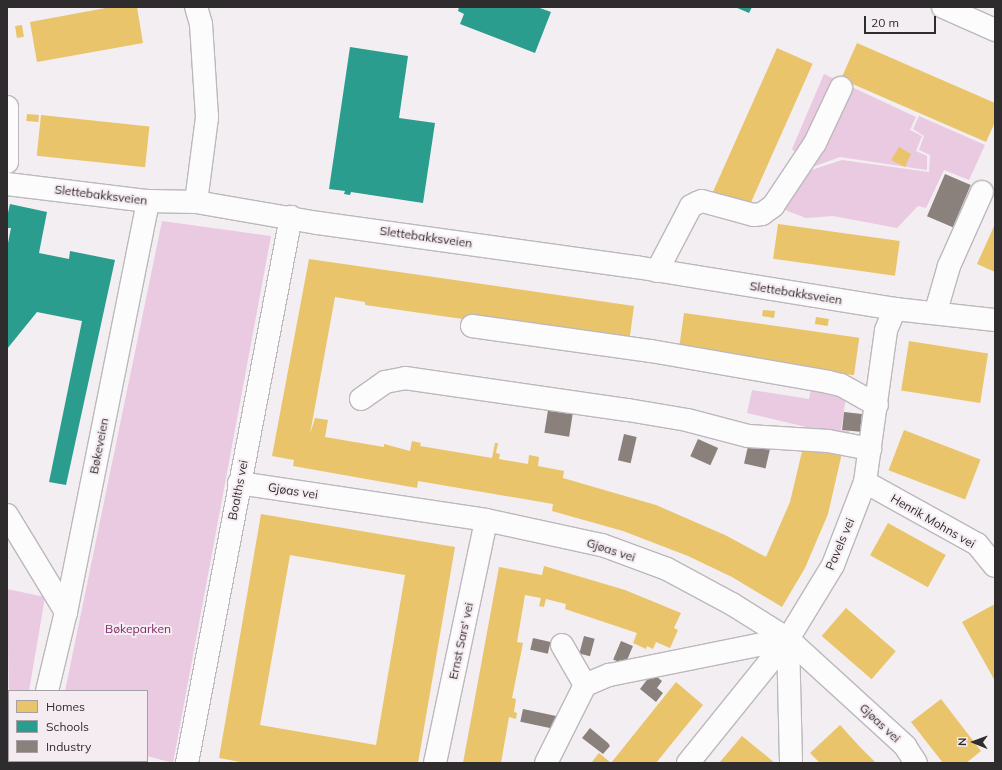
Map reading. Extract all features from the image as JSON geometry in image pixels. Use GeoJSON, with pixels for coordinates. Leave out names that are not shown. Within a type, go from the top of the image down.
{"type":"FeatureCollection","features":[{"type":"Feature","properties":{"kind":"street"},"geometry":{"type":"LineString","coordinates":[[196,7],[201,24],[207,116],[196,202]]}},
{"type":"Feature","properties":{"kind":"street"},"geometry":{"type":"LineString","coordinates":[[943,7],[995,30]]}},
{"type":"Feature","properties":{"kind":"street"},"geometry":{"type":"LineString","coordinates":[[657,271],[691,206],[697,202],[702,201],[754,215],[762,214],[773,206],[815,143],[841,88]]}},
{"type":"Feature","properties":{"kind":"street"},"geometry":{"type":"LineString","coordinates":[[7,107],[7,162]]}},
{"type":"Feature","properties":{"kind":"street","name":"Slettebakksveien"},"geometry":{"type":"LineString","coordinates":[[7,184],[148,201],[196,202],[657,271],[895,309],[936,312],[995,320]]}},
{"type":"Feature","properties":{"kind":"street"},"geometry":{"type":"LineString","coordinates":[[936,312],[951,261],[982,192]]}},
{"type":"Feature","properties":{"kind":"street","name":"Bøkeveien"},"geometry":{"type":"LineString","coordinates":[[48,690],[66,612],[148,201]]}},
{"type":"Feature","properties":{"kind":"street","name":"Boalths vei"},"geometry":{"type":"LineString","coordinates":[[187,763],[291,217]]}},
{"type":"Feature","properties":{"kind":"street","name":"Pavels vei"},"geometry":{"type":"LineString","coordinates":[[688,763],[788,639],[833,565],[865,482],[877,405],[886,330],[895,309]]}},
{"type":"Feature","properties":{"kind":"street"},"geometry":{"type":"LineString","coordinates":[[472,326],[651,351],[828,382],[841,385],[877,405]]}},
{"type":"Feature","properties":{"kind":"street"},"geometry":{"type":"LineString","coordinates":[[361,400],[385,382],[405,378],[628,410],[687,420],[748,436],[828,441],[870,449]]}},
{"type":"Feature","properties":{"kind":"street","name":"Henrik Mohns vei"},"geometry":{"type":"LineString","coordinates":[[865,482],[977,544],[995,566]]}},
{"type":"Feature","properties":{"kind":"street","name":"Gjøas vei"},"geometry":{"type":"LineString","coordinates":[[240,483],[486,520],[602,545],[667,569],[732,604],[788,639],[905,746],[916,763]]}},
{"type":"Feature","properties":{"kind":"street"},"geometry":{"type":"LineString","coordinates":[[7,515],[66,612]]}},
{"type":"Feature","properties":{"kind":"street","name":"Ernst Sars' vei"},"geometry":{"type":"LineString","coordinates":[[435,763],[486,520]]}},
{"type":"Feature","properties":{"kind":"street"},"geometry":{"type":"LineString","coordinates":[[546,763],[585,685],[609,675],[788,639],[791,763]]}},
{"type":"Feature","properties":{"kind":"street"},"geometry":{"type":"LineString","coordinates":[[562,645],[585,685]]}},
{"type":"Feature","properties":{"kind":"green space"},"geometry":{"type":"Polygon","coordinates":[[[824,74],[916,117],[910,130],[922,136],[916,151],[927,156],[927,170],[840,157],[810,168],[792,149],[824,74]]]}},
{"type":"Feature","properties":{"kind":"green space"},"geometry":{"type":"Polygon","coordinates":[[[919,116],[985,145],[969,180],[944,170],[926,208],[918,206],[897,228],[833,216],[806,218],[785,210],[783,198],[805,172],[842,160],[929,172],[930,155],[919,150],[924,136],[913,129],[919,116]]]}},
{"type":"Feature","properties":{"kind":"green space","name":"Bøkeparken"},"geometry":{"type":"Polygon","coordinates":[[[162,221],[271,236],[173,763],[148,756],[148,690],[65,690],[162,221]]]}},
{"type":"Feature","properties":{"kind":"green space"},"geometry":{"type":"Polygon","coordinates":[[[812,384],[846,397],[841,430],[849,431],[848,437],[747,413],[752,390],[809,399],[812,384]]]}},
{"type":"Feature","properties":{"kind":"green space"},"geometry":{"type":"Polygon","coordinates":[[[7,589],[45,597],[29,690],[9,690],[7,589]]]}},
{"type":"Feature","properties":{"kind":"building: Homes"},"geometry":{"type":"Polygon","coordinates":[[[111,7],[137,7],[143,43],[37,62],[30,22],[111,7]]]}},
{"type":"Feature","properties":{"kind":"building: Homes"},"geometry":{"type":"Polygon","coordinates":[[[22,25],[24,37],[17,38],[15,26],[22,25]]]}},
{"type":"Feature","properties":{"kind":"building: Homes"},"geometry":{"type":"Polygon","coordinates":[[[857,43],[995,103],[995,122],[986,142],[841,79],[857,43]]]}},
{"type":"Feature","properties":{"kind":"building: Homes"},"geometry":{"type":"Polygon","coordinates":[[[777,48],[813,64],[748,208],[713,192],[777,48]]]}},
{"type":"Feature","properties":{"kind":"building: Homes"},"geometry":{"type":"Polygon","coordinates":[[[27,114],[39,115],[38,122],[26,121],[27,114]]]}},
{"type":"Feature","properties":{"kind":"building: Homes"},"geometry":{"type":"Polygon","coordinates":[[[41,115],[149,126],[145,167],[37,156],[41,115]]]}},
{"type":"Feature","properties":{"kind":"building: Homes"},"geometry":{"type":"Polygon","coordinates":[[[899,147],[911,154],[905,167],[891,160],[899,147]]]}},
{"type":"Feature","properties":{"kind":"building: Homes"},"geometry":{"type":"Polygon","coordinates":[[[778,224],[900,241],[895,276],[773,259],[778,224]]]}},
{"type":"Feature","properties":{"kind":"building: Homes"},"geometry":{"type":"Polygon","coordinates":[[[995,224],[995,272],[977,264],[995,224]]]}},
{"type":"Feature","properties":{"kind":"building: Homes"},"geometry":{"type":"Polygon","coordinates":[[[309,259],[634,306],[629,343],[365,305],[365,302],[335,297],[310,434],[315,418],[328,420],[325,437],[384,447],[384,444],[410,451],[412,441],[421,443],[420,446],[492,458],[495,443],[498,443],[496,453],[500,454],[499,459],[528,464],[529,455],[539,457],[538,466],[564,471],[563,478],[656,505],[725,535],[766,557],[790,502],[804,443],[842,453],[828,514],[805,568],[782,607],[732,577],[688,556],[623,531],[552,511],[553,504],[418,481],[417,488],[293,466],[294,460],[272,456],[309,259]]]}},
{"type":"Feature","properties":{"kind":"building: Homes"},"geometry":{"type":"Polygon","coordinates":[[[763,310],[775,311],[774,318],[762,316],[763,310]]]}},
{"type":"Feature","properties":{"kind":"building: Homes"},"geometry":{"type":"Polygon","coordinates":[[[684,313],[859,338],[854,375],[679,351],[684,313]]]}},
{"type":"Feature","properties":{"kind":"building: Homes"},"geometry":{"type":"Polygon","coordinates":[[[816,317],[829,319],[828,326],[815,324],[816,317]]]}},
{"type":"Feature","properties":{"kind":"building: Homes"},"geometry":{"type":"Polygon","coordinates":[[[909,341],[988,354],[980,403],[901,390],[909,341]]]}},
{"type":"Feature","properties":{"kind":"building: Homes"},"geometry":{"type":"Polygon","coordinates":[[[904,430],[981,459],[965,500],[889,470],[904,430]]]}},
{"type":"Feature","properties":{"kind":"building: Homes"},"geometry":{"type":"Polygon","coordinates":[[[261,514],[455,547],[418,763],[246,763],[219,758],[261,514]],[[290,555],[260,725],[376,745],[405,575],[290,555]]]}},
{"type":"Feature","properties":{"kind":"building: Homes"},"geometry":{"type":"Polygon","coordinates":[[[888,523],[946,555],[928,587],[870,555],[888,523]]]}},
{"type":"Feature","properties":{"kind":"building: Homes"},"geometry":{"type":"Polygon","coordinates":[[[544,566],[625,590],[681,613],[674,628],[678,630],[670,648],[656,642],[653,649],[647,646],[646,649],[633,643],[637,633],[565,609],[566,604],[546,599],[544,607],[539,606],[541,598],[525,595],[517,642],[523,643],[512,698],[516,699],[514,712],[517,713],[516,719],[509,717],[501,763],[463,763],[499,567],[542,575],[544,566]]]}},
{"type":"Feature","properties":{"kind":"building: Homes"},"geometry":{"type":"Polygon","coordinates":[[[995,604],[995,681],[962,622],[995,604]]]}},
{"type":"Feature","properties":{"kind":"building: Homes"},"geometry":{"type":"Polygon","coordinates":[[[846,608],[896,651],[872,679],[822,636],[846,608]]]}},
{"type":"Feature","properties":{"kind":"building: Homes"},"geometry":{"type":"Polygon","coordinates":[[[676,682],[703,705],[656,763],[611,763],[676,682]]]}},
{"type":"Feature","properties":{"kind":"building: Homes"},"geometry":{"type":"Polygon","coordinates":[[[941,699],[981,751],[966,763],[943,763],[911,722],[941,699]]]}},
{"type":"Feature","properties":{"kind":"building: Homes"},"geometry":{"type":"Polygon","coordinates":[[[840,725],[876,763],[820,763],[810,753],[840,725]]]}},
{"type":"Feature","properties":{"kind":"building: Homes"},"geometry":{"type":"Polygon","coordinates":[[[742,736],[775,763],[719,763],[742,736]]]}},
{"type":"Feature","properties":{"kind":"building: Homes"},"geometry":{"type":"Polygon","coordinates":[[[599,753],[611,763],[591,763],[599,753]]]}},
{"type":"Feature","properties":{"kind":"building: Schools"},"geometry":{"type":"Polygon","coordinates":[[[459,7],[537,7],[551,12],[535,53],[460,24],[464,14],[458,11],[459,7]]]}},
{"type":"Feature","properties":{"kind":"building: Schools"},"geometry":{"type":"Polygon","coordinates":[[[735,7],[752,7],[749,13],[735,7]]]}},
{"type":"Feature","properties":{"kind":"building: Schools"},"geometry":{"type":"Polygon","coordinates":[[[350,47],[408,56],[399,118],[435,123],[423,203],[351,192],[350,195],[344,194],[345,191],[329,189],[350,47]]]}},
{"type":"Feature","properties":{"kind":"building: Schools"},"geometry":{"type":"Polygon","coordinates":[[[10,204],[47,212],[39,253],[69,259],[70,251],[115,260],[66,485],[49,482],[82,321],[37,312],[7,349],[7,248],[11,228],[7,228],[7,217],[10,204]]]}},
{"type":"Feature","properties":{"kind":"building: Industry"},"geometry":{"type":"Polygon","coordinates":[[[945,174],[971,185],[953,227],[927,216],[945,174]]]}},
{"type":"Feature","properties":{"kind":"building: Industry"},"geometry":{"type":"Polygon","coordinates":[[[548,410],[573,414],[569,437],[544,433],[548,410]]]}},
{"type":"Feature","properties":{"kind":"building: Industry"},"geometry":{"type":"Polygon","coordinates":[[[844,412],[862,414],[860,432],[842,430],[844,412]]]}},
{"type":"Feature","properties":{"kind":"building: Industry"},"geometry":{"type":"Polygon","coordinates":[[[624,434],[637,437],[631,463],[618,460],[624,434]]]}},
{"type":"Feature","properties":{"kind":"building: Industry"},"geometry":{"type":"Polygon","coordinates":[[[698,439],[718,448],[710,465],[690,456],[698,439]]]}},
{"type":"Feature","properties":{"kind":"building: Industry"},"geometry":{"type":"Polygon","coordinates":[[[749,442],[770,447],[765,468],[744,463],[749,442]]]}},
{"type":"Feature","properties":{"kind":"building: Industry"},"geometry":{"type":"Polygon","coordinates":[[[584,636],[595,639],[590,656],[579,653],[584,636]]]}},
{"type":"Feature","properties":{"kind":"building: Industry"},"geometry":{"type":"Polygon","coordinates":[[[533,638],[551,642],[548,654],[530,650],[533,638]]]}},
{"type":"Feature","properties":{"kind":"building: Industry"},"geometry":{"type":"Polygon","coordinates":[[[621,641],[633,646],[625,664],[613,659],[621,641]]]}},
{"type":"Feature","properties":{"kind":"building: Industry"},"geometry":{"type":"Polygon","coordinates":[[[652,673],[662,681],[657,688],[663,693],[656,702],[640,689],[652,673]]]}},
{"type":"Feature","properties":{"kind":"building: Industry"},"geometry":{"type":"Polygon","coordinates":[[[523,709],[557,716],[555,729],[520,722],[523,709]]]}},
{"type":"Feature","properties":{"kind":"building: Industry"},"geometry":{"type":"Polygon","coordinates":[[[590,728],[610,746],[603,754],[582,738],[590,728]]]}}]}
